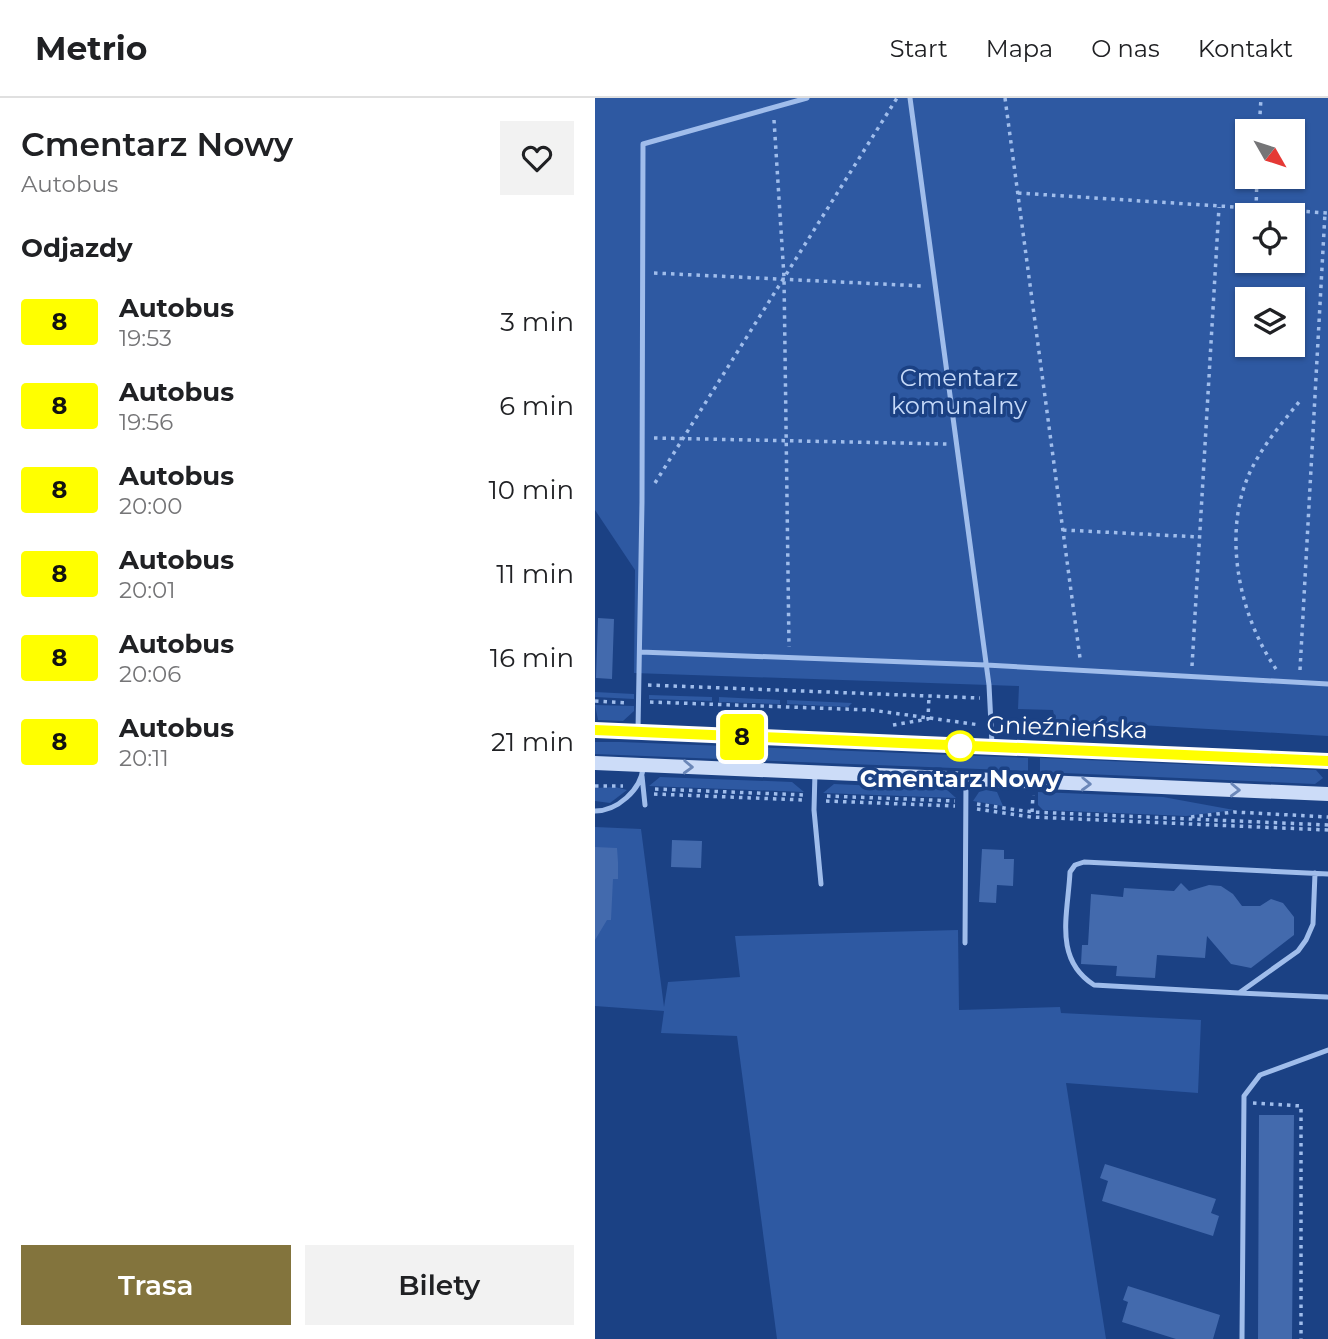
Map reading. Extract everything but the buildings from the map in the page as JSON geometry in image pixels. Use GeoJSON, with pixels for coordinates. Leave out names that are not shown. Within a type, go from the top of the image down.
{"type":"FeatureCollection","features":[{"type":"Feature","properties":{"kind":"main road","name":"Gnieźnieńska"},"geometry":{"type":"LineString","coordinates":[[595,730],[1328,761]]}},
{"type":"Feature","properties":{"kind":"main road"},"geometry":{"type":"LineString","coordinates":[[595,763],[643,770],[815,772],[1328,794]]}},
{"type":"Feature","properties":{"kind":"lane"},"geometry":{"type":"LineString","coordinates":[[638,732],[643,438],[643,144],[807,98]]}},
{"type":"Feature","properties":{"kind":"lane"},"geometry":{"type":"LineString","coordinates":[[910,98],[991,699],[992,747]]}},
{"type":"Feature","properties":{"kind":"lane"},"geometry":{"type":"LineString","coordinates":[[640,652],[986,665],[1328,684]]}},
{"type":"Feature","properties":{"kind":"lane"},"geometry":{"type":"LineString","coordinates":[[643,770],[645,804]]}},
{"type":"Feature","properties":{"kind":"lane"},"geometry":{"type":"LineString","coordinates":[[595,811],[604,811],[619,803],[643,770]]}},
{"type":"Feature","properties":{"kind":"lane"},"geometry":{"type":"LineString","coordinates":[[815,772],[814,810],[821,884]]}},
{"type":"Feature","properties":{"kind":"lane"},"geometry":{"type":"LineString","coordinates":[[965,943],[966,779]]}},
{"type":"Feature","properties":{"kind":"lane"},"geometry":{"type":"LineString","coordinates":[[1327,997],[1094,985],[1079,975],[1069,960],[1066,944],[1070,872],[1075,865],[1084,862],[1328,874]]}},
{"type":"Feature","properties":{"kind":"lane"},"geometry":{"type":"LineString","coordinates":[[1239,993],[1299,951],[1306,940],[1313,924],[1315,873]]}},
{"type":"Feature","properties":{"kind":"lane"},"geometry":{"type":"LineString","coordinates":[[1243,1339],[1244,1103],[1251,1084],[1260,1075],[1328,1049]]}},
{"type":"Feature","properties":{"kind":"path"},"geometry":{"type":"LineString","coordinates":[[642,502],[897,98]]}},
{"type":"Feature","properties":{"kind":"path"},"geometry":{"type":"LineString","coordinates":[[1005,98],[1082,670]]}},
{"type":"Feature","properties":{"kind":"path"},"geometry":{"type":"LineString","coordinates":[[1260,119],[1261,98]]}},
{"type":"Feature","properties":{"kind":"path"},"geometry":{"type":"LineString","coordinates":[[773,107],[784,277],[789,656]]}},
{"type":"Feature","properties":{"kind":"path"},"geometry":{"type":"LineString","coordinates":[[1018,192],[1235,208]]}},
{"type":"Feature","properties":{"kind":"path"},"geometry":{"type":"LineString","coordinates":[[1192,677],[1219,207]]}},
{"type":"Feature","properties":{"kind":"path"},"geometry":{"type":"LineString","coordinates":[[1299,683],[1327,213],[1305,212]]}},
{"type":"Feature","properties":{"kind":"path"},"geometry":{"type":"LineString","coordinates":[[643,273],[784,277],[936,286]]}},
{"type":"Feature","properties":{"kind":"path"},"geometry":{"type":"LineString","coordinates":[[1285,682],[1271,662],[1251,618],[1239,582],[1237,539],[1240,511],[1251,470],[1299,402]]}},
{"type":"Feature","properties":{"kind":"path"},"geometry":{"type":"LineString","coordinates":[[643,438],[957,444]]}},
{"type":"Feature","properties":{"kind":"path"},"geometry":{"type":"LineString","coordinates":[[1063,530],[1199,537]]}},
{"type":"Feature","properties":{"kind":"path"},"geometry":{"type":"LineString","coordinates":[[639,685],[991,699]]}},
{"type":"Feature","properties":{"kind":"path"},"geometry":{"type":"LineString","coordinates":[[595,701],[639,702]]}},
{"type":"Feature","properties":{"kind":"path"},"geometry":{"type":"LineString","coordinates":[[595,786],[616,785],[628,788]]}},
{"type":"Feature","properties":{"kind":"path"},"geometry":{"type":"LineString","coordinates":[[1031,817],[1033,792]]}},
{"type":"Feature","properties":{"kind":"path"},"geometry":{"type":"LineString","coordinates":[[649,793],[806,800]]}},
{"type":"Feature","properties":{"kind":"path"},"geometry":{"type":"LineString","coordinates":[[821,801],[957,806]]}},
{"type":"Feature","properties":{"kind":"path"},"geometry":{"type":"LineString","coordinates":[[972,808],[1031,817],[1328,830]]}},
{"type":"Feature","properties":{"kind":"path"},"geometry":{"type":"LineString","coordinates":[[1184,823],[1201,814],[1234,812],[1328,817]]}},
{"type":"Feature","properties":{"kind":"path"},"geometry":{"type":"LineString","coordinates":[[1244,1103],[1301,1106],[1301,1339]]}},
{"type":"Feature","properties":{"kind":"green space","name":"Cmentarz komunalny"},"geometry":{"type":"Polygon","coordinates":[[[595,98],[1328,98],[1328,736],[1055,720],[1053,710],[1018,709],[1019,686],[634,673],[635,570],[595,510],[595,98]]]}},
{"type":"Feature","properties":{"kind":"green space"},"geometry":{"type":"Polygon","coordinates":[[[595,692],[634,694],[634,699],[595,697],[595,692]]]}},
{"type":"Feature","properties":{"kind":"green space"},"geometry":{"type":"Polygon","coordinates":[[[649,695],[712,697],[712,701],[649,699],[649,695]]]}},
{"type":"Feature","properties":{"kind":"green space"},"geometry":{"type":"Polygon","coordinates":[[[719,697],[780,700],[780,704],[719,702],[719,697]]]}},
{"type":"Feature","properties":{"kind":"green space"},"geometry":{"type":"Polygon","coordinates":[[[787,700],[852,703],[848,707],[787,704],[787,700]]]}},
{"type":"Feature","properties":{"kind":"green space"},"geometry":{"type":"Polygon","coordinates":[[[595,705],[634,706],[634,711],[623,721],[598,720],[595,705]]]}},
{"type":"Feature","properties":{"kind":"green space"},"geometry":{"type":"Polygon","coordinates":[[[595,742],[1028,758],[1028,771],[595,754],[595,742]]]}},
{"type":"Feature","properties":{"kind":"green space"},"geometry":{"type":"Polygon","coordinates":[[[1040,758],[1316,770],[1323,778],[1315,784],[1040,772],[1040,758]]]}},
{"type":"Feature","properties":{"kind":"green space"},"geometry":{"type":"Polygon","coordinates":[[[660,777],[792,782],[804,792],[649,786],[660,777]]]}},
{"type":"Feature","properties":{"kind":"green space"},"geometry":{"type":"Polygon","coordinates":[[[834,784],[946,789],[956,798],[823,793],[834,784]]]}},
{"type":"Feature","properties":{"kind":"green space"},"geometry":{"type":"Polygon","coordinates":[[[615,787],[627,790],[610,803],[595,801],[595,788],[615,787]]]}},
{"type":"Feature","properties":{"kind":"green space"},"geometry":{"type":"Polygon","coordinates":[[[979,792],[997,792],[1003,806],[973,801],[979,792]]]}},
{"type":"Feature","properties":{"kind":"green space"},"geometry":{"type":"Polygon","coordinates":[[[1038,792],[1163,797],[1234,810],[1186,816],[1043,810],[1038,805],[1038,792]]]}},
{"type":"Feature","properties":{"kind":"green space"},"geometry":{"type":"Polygon","coordinates":[[[595,827],[641,829],[664,1007],[668,982],[740,977],[735,936],[958,930],[959,1010],[1060,1007],[1061,1013],[1201,1020],[1198,1093],[1066,1083],[1106,1339],[777,1339],[737,1036],[661,1033],[664,1011],[595,1006],[595,827]]]}},
{"type":"Feature","properties":{"kind":"bus line","name":"8"},"geometry":{"type":"LineString","coordinates":[[595,730],[1328,761]]}},
{"type":"Feature","properties":{"kind":"place","name":"Cmentarz Nowy"},"geometry":{"type":"Point","coordinates":[960,746]}}]}
